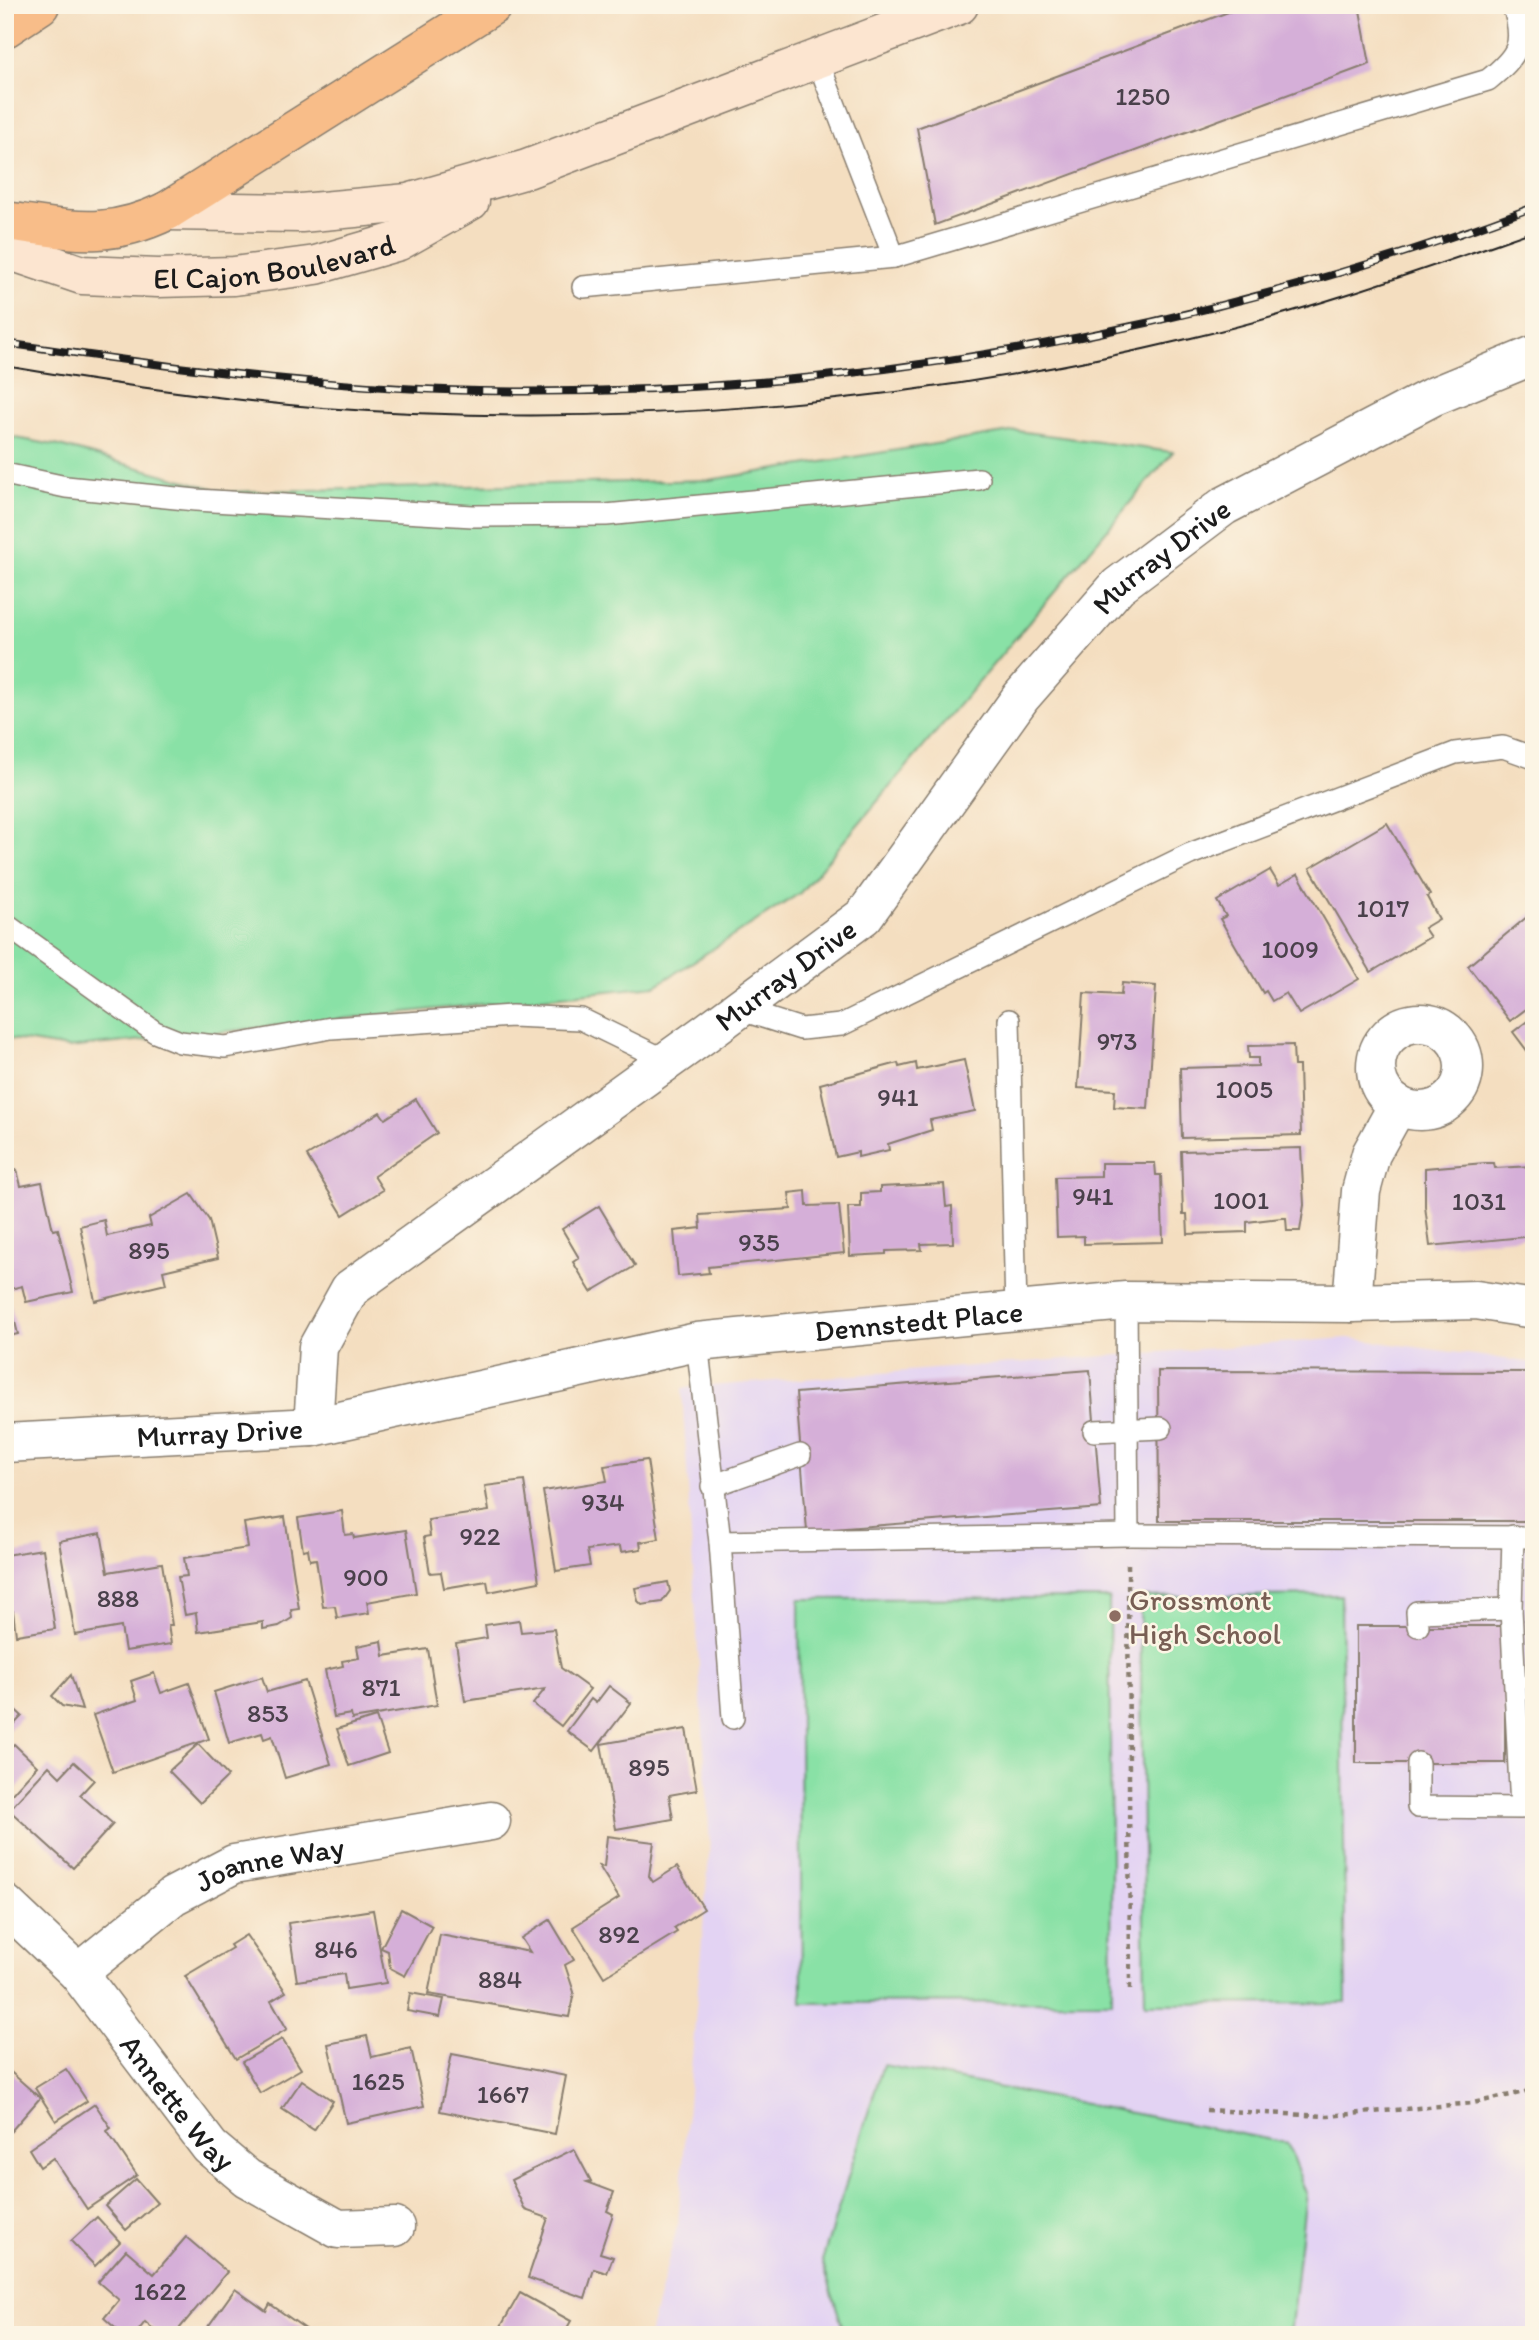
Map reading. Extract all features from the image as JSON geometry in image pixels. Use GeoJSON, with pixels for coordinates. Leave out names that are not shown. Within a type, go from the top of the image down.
{"type":"FeatureCollection","features":[{"type":"Feature","properties":{"kind":"main road"},"geometry":{"type":"LineString","coordinates":[[5,28],[40,5]]}},
{"type":"Feature","properties":{"kind":"main road"},"geometry":{"type":"LineString","coordinates":[[167,211],[493,5]]}},
{"type":"Feature","properties":{"kind":"main road","name":"El Cajon Boulevard"},"geometry":{"type":"LineString","coordinates":[[5,221],[93,232],[137,225],[167,211],[301,213],[408,203],[527,169],[959,5]]}},
{"type":"Feature","properties":{"kind":"main road","name":"El Cajon Boulevard"},"geometry":{"type":"LineString","coordinates":[[5,249],[82,275],[158,278],[234,276],[316,265],[399,240],[527,169]]}},
{"type":"Feature","properties":{"kind":"street","name":"Murray Drive"},"geometry":{"type":"LineString","coordinates":[[5,1443],[313,1427],[318,1347],[350,1289],[864,916],[1021,697],[1118,586],[1224,506],[1432,397],[1534,355]]}},
{"type":"Feature","properties":{"kind":"street"},"geometry":{"type":"LineString","coordinates":[[1352,1303],[1361,1191],[1371,1154],[1398,1105]]}},
{"type":"Feature","properties":{"kind":"street","name":"Dennstedt Place"},"geometry":{"type":"LineString","coordinates":[[313,1427],[697,1342],[1016,1311],[1126,1301],[1352,1303],[1476,1300],[1534,1309]]}},
{"type":"Feature","properties":{"kind":"street","name":"Joanne Way"},"geometry":{"type":"LineString","coordinates":[[78,1973],[173,1896],[234,1864],[491,1821]]}},
{"type":"Feature","properties":{"kind":"street","name":"Annette Way"},"geometry":{"type":"LineString","coordinates":[[5,1904],[78,1973],[210,2147],[247,2178],[338,2229],[395,2227]]}},
{"type":"Feature","properties":{"kind":"lane"},"geometry":{"type":"LineString","coordinates":[[583,287],[894,257],[1488,80],[1513,60],[1521,29],[1513,5]]}},
{"type":"Feature","properties":{"kind":"lane"},"geometry":{"type":"LineString","coordinates":[[817,59],[894,257]]}},
{"type":"Feature","properties":{"kind":"lane"},"geometry":{"type":"LineString","coordinates":[[5,474],[66,487],[196,500],[473,516],[606,515],[979,479]]}},
{"type":"Feature","properties":{"kind":"lane"},"geometry":{"type":"LineString","coordinates":[[738,1009],[801,1030],[841,1025],[1190,854],[1455,753],[1503,747],[1534,758]]}},
{"type":"Feature","properties":{"kind":"lane"},"geometry":{"type":"LineString","coordinates":[[5,924],[155,1032],[180,1042],[225,1047],[331,1028],[512,1016],[581,1018],[667,1061]]}},
{"type":"Feature","properties":{"kind":"lane"},"geometry":{"type":"LineString","coordinates":[[1009,1020],[1016,1311]]}},
{"type":"Feature","properties":{"kind":"lane"},"geometry":{"type":"LineString","coordinates":[[1126,1301],[1128,1535]]}},
{"type":"Feature","properties":{"kind":"lane"},"geometry":{"type":"LineString","coordinates":[[697,1342],[720,1542],[733,1718]]}},
{"type":"Feature","properties":{"kind":"lane"},"geometry":{"type":"LineString","coordinates":[[1094,1430],[1161,1428]]}},
{"type":"Feature","properties":{"kind":"lane"},"geometry":{"type":"LineString","coordinates":[[712,1486],[800,1455]]}},
{"type":"Feature","properties":{"kind":"lane"},"geometry":{"type":"LineString","coordinates":[[720,1542],[1128,1535],[1523,1537],[1511,1609],[1527,1812],[1418,1807],[1418,1763]]}},
{"type":"Feature","properties":{"kind":"lane"},"geometry":{"type":"LineString","coordinates":[[1418,1626],[1417,1612],[1511,1609]]}},
{"type":"Feature","properties":{"kind":"path"},"geometry":{"type":"LineString","coordinates":[[1128,1535],[1130,1992]]}},
{"type":"Feature","properties":{"kind":"path"},"geometry":{"type":"LineString","coordinates":[[1206,2110],[1328,2116],[1473,2103],[1534,2090]]}},
{"type":"Feature","properties":{"kind":"shaded area","name":"Grossmont High School"},"geometry":{"type":"Polygon","coordinates":[[[1348,1338],[1534,1363],[1534,2335],[649,2335],[678,2223],[710,1845],[682,1388],[1348,1338]]]}},
{"type":"Feature","properties":{"kind":"green space"},"geometry":{"type":"Polygon","coordinates":[[[1017,431],[1173,452],[800,893],[655,986],[68,1048],[5,1038],[5,436],[60,446],[226,492],[709,480],[1017,431]]]}},
{"type":"Feature","properties":{"kind":"green space"},"geometry":{"type":"Polygon","coordinates":[[[1341,1595],[1346,2003],[1145,2004],[1140,1597],[1341,1595]]]}},
{"type":"Feature","properties":{"kind":"green space"},"geometry":{"type":"Polygon","coordinates":[[[1109,1598],[1112,2002],[802,2003],[799,1599],[1109,1598]]]}},
{"type":"Feature","properties":{"kind":"green space"},"geometry":{"type":"Polygon","coordinates":[[[883,2065],[1287,2143],[1306,2193],[1290,2335],[845,2335],[822,2261],[883,2065]]]}},
{"type":"Feature","properties":{"kind":"building"},"geometry":{"type":"Polygon","coordinates":[[[1247,5],[1359,5],[1370,64],[935,225],[917,128],[1247,5]]]}},
{"type":"Feature","properties":{"kind":"building"},"geometry":{"type":"Polygon","coordinates":[[[1387,823],[1430,895],[1427,897],[1439,919],[1424,928],[1430,937],[1371,972],[1310,868],[1387,823]]]}},
{"type":"Feature","properties":{"kind":"building"},"geometry":{"type":"Polygon","coordinates":[[[1270,870],[1279,885],[1298,874],[1359,979],[1299,1014],[1286,993],[1272,1001],[1266,991],[1263,993],[1220,919],[1226,916],[1217,901],[1270,870]]]}},
{"type":"Feature","properties":{"kind":"building"},"geometry":{"type":"Polygon","coordinates":[[[1534,911],[1534,1003],[1510,1021],[1468,966],[1534,911]]]}},
{"type":"Feature","properties":{"kind":"building"},"geometry":{"type":"Polygon","coordinates":[[[1122,983],[1156,986],[1148,1109],[1114,1107],[1115,1090],[1078,1088],[1084,993],[1121,995],[1122,983]]]}},
{"type":"Feature","properties":{"kind":"building"},"geometry":{"type":"Polygon","coordinates":[[[1534,1016],[1534,1060],[1513,1032],[1534,1016]]]}},
{"type":"Feature","properties":{"kind":"building"},"geometry":{"type":"Polygon","coordinates":[[[1293,1045],[1294,1066],[1299,1066],[1301,1135],[1182,1138],[1180,1068],[1258,1066],[1258,1058],[1249,1058],[1248,1046],[1293,1045]]]}},
{"type":"Feature","properties":{"kind":"building"},"geometry":{"type":"Polygon","coordinates":[[[964,1060],[975,1111],[930,1120],[932,1130],[888,1144],[889,1150],[858,1157],[858,1152],[836,1157],[820,1084],[898,1063],[899,1067],[916,1063],[917,1070],[964,1060]]]}},
{"type":"Feature","properties":{"kind":"building"},"geometry":{"type":"Polygon","coordinates":[[[416,1099],[437,1133],[374,1176],[383,1190],[343,1215],[307,1156],[380,1112],[385,1119],[416,1099]]]}},
{"type":"Feature","properties":{"kind":"building"},"geometry":{"type":"Polygon","coordinates":[[[1301,1148],[1304,1205],[1300,1231],[1287,1231],[1286,1218],[1281,1218],[1247,1222],[1247,1232],[1188,1234],[1187,1214],[1183,1214],[1181,1151],[1301,1148]]]}},
{"type":"Feature","properties":{"kind":"building"},"geometry":{"type":"Polygon","coordinates":[[[1101,1163],[1155,1163],[1156,1175],[1161,1175],[1163,1242],[1084,1244],[1084,1236],[1057,1237],[1055,1177],[1101,1176],[1101,1163]]]}},
{"type":"Feature","properties":{"kind":"building"},"geometry":{"type":"Polygon","coordinates":[[[1494,1163],[1495,1168],[1534,1166],[1534,1236],[1430,1246],[1425,1206],[1425,1168],[1494,1163]]]}},
{"type":"Feature","properties":{"kind":"building"},"geometry":{"type":"Polygon","coordinates":[[[17,1170],[21,1186],[42,1182],[53,1230],[58,1229],[73,1292],[26,1302],[22,1286],[7,1290],[18,1334],[5,1337],[5,1173],[17,1170]]]}},
{"type":"Feature","properties":{"kind":"building"},"geometry":{"type":"Polygon","coordinates":[[[944,1184],[946,1207],[952,1206],[953,1243],[921,1244],[922,1250],[850,1256],[848,1207],[861,1207],[861,1193],[880,1192],[880,1187],[944,1184]]]}},
{"type":"Feature","properties":{"kind":"building"},"geometry":{"type":"Polygon","coordinates":[[[806,1191],[807,1206],[839,1205],[844,1253],[708,1267],[709,1273],[678,1276],[674,1231],[701,1228],[700,1215],[791,1209],[789,1193],[806,1191]]]}},
{"type":"Feature","properties":{"kind":"building"},"geometry":{"type":"Polygon","coordinates":[[[191,1194],[209,1220],[218,1258],[163,1271],[166,1284],[95,1301],[80,1226],[104,1220],[107,1236],[151,1226],[149,1218],[191,1194]]]}},
{"type":"Feature","properties":{"kind":"building"},"geometry":{"type":"Polygon","coordinates":[[[599,1206],[635,1266],[591,1292],[573,1262],[579,1258],[562,1229],[599,1206]]]}},
{"type":"Feature","properties":{"kind":"building"},"geometry":{"type":"Polygon","coordinates":[[[1090,1370],[1101,1508],[807,1531],[796,1393],[1090,1370]]]}},
{"type":"Feature","properties":{"kind":"building"},"geometry":{"type":"Polygon","coordinates":[[[1158,1371],[1534,1372],[1534,1521],[1159,1521],[1158,1371]]]}},
{"type":"Feature","properties":{"kind":"building"},"geometry":{"type":"Polygon","coordinates":[[[647,1460],[659,1539],[640,1542],[641,1549],[621,1552],[620,1546],[587,1550],[590,1566],[556,1571],[543,1491],[607,1481],[604,1466],[647,1460]]]}},
{"type":"Feature","properties":{"kind":"building"},"geometry":{"type":"Polygon","coordinates":[[[524,1481],[539,1582],[489,1592],[487,1581],[444,1588],[441,1572],[430,1573],[424,1537],[430,1536],[428,1520],[489,1511],[485,1486],[524,1481]]]}},
{"type":"Feature","properties":{"kind":"building"},"geometry":{"type":"Polygon","coordinates":[[[342,1511],[345,1535],[353,1534],[354,1538],[406,1530],[416,1593],[367,1602],[369,1613],[337,1618],[335,1606],[323,1607],[316,1559],[310,1560],[308,1549],[303,1550],[298,1518],[342,1511]]]}},
{"type":"Feature","properties":{"kind":"building"},"geometry":{"type":"Polygon","coordinates":[[[285,1517],[299,1609],[291,1610],[292,1618],[279,1626],[263,1629],[263,1622],[198,1632],[196,1613],[185,1615],[178,1577],[187,1576],[184,1558],[248,1548],[244,1523],[285,1517]]]}},
{"type":"Feature","properties":{"kind":"building"},"geometry":{"type":"Polygon","coordinates":[[[101,1533],[108,1572],[162,1563],[172,1625],[168,1625],[171,1644],[125,1651],[121,1627],[75,1635],[59,1541],[101,1533]]]}},
{"type":"Feature","properties":{"kind":"building"},"geometry":{"type":"Polygon","coordinates":[[[43,1549],[55,1629],[16,1635],[13,1611],[5,1612],[5,1555],[43,1549]]]}},
{"type":"Feature","properties":{"kind":"building"},"geometry":{"type":"Polygon","coordinates":[[[668,1582],[670,1591],[662,1602],[642,1605],[638,1601],[635,1588],[668,1582]]]}},
{"type":"Feature","properties":{"kind":"building"},"geometry":{"type":"Polygon","coordinates":[[[519,1620],[521,1632],[554,1629],[561,1668],[590,1689],[561,1726],[533,1704],[545,1689],[465,1701],[456,1643],[487,1638],[485,1625],[519,1620]]]}},
{"type":"Feature","properties":{"kind":"building"},"geometry":{"type":"Polygon","coordinates":[[[1356,1626],[1505,1626],[1505,1763],[1356,1763],[1356,1626]]]}},
{"type":"Feature","properties":{"kind":"building"},"geometry":{"type":"Polygon","coordinates":[[[382,1641],[384,1656],[428,1649],[437,1705],[352,1719],[351,1714],[334,1717],[325,1670],[343,1666],[342,1661],[359,1658],[357,1646],[382,1641]]]}},
{"type":"Feature","properties":{"kind":"building"},"geometry":{"type":"Polygon","coordinates":[[[154,1673],[161,1693],[189,1683],[209,1739],[113,1772],[93,1715],[137,1700],[131,1681],[154,1673]]]}},
{"type":"Feature","properties":{"kind":"building"},"geometry":{"type":"Polygon","coordinates":[[[71,1675],[82,1710],[62,1706],[52,1696],[71,1675]]]}},
{"type":"Feature","properties":{"kind":"building"},"geometry":{"type":"Polygon","coordinates":[[[262,1677],[267,1692],[305,1681],[331,1764],[285,1778],[272,1736],[264,1739],[262,1733],[229,1743],[214,1692],[262,1677]]]}},
{"type":"Feature","properties":{"kind":"building"},"geometry":{"type":"Polygon","coordinates":[[[609,1686],[631,1703],[594,1751],[567,1731],[591,1699],[596,1703],[609,1686]]]}},
{"type":"Feature","properties":{"kind":"building"},"geometry":{"type":"Polygon","coordinates":[[[5,1700],[22,1716],[5,1734],[5,1700]]]}},
{"type":"Feature","properties":{"kind":"building"},"geometry":{"type":"Polygon","coordinates":[[[376,1717],[388,1753],[349,1766],[337,1729],[376,1717]]]}},
{"type":"Feature","properties":{"kind":"building"},"geometry":{"type":"Polygon","coordinates":[[[686,1729],[697,1790],[669,1795],[673,1819],[616,1829],[601,1744],[686,1729]]]}},
{"type":"Feature","properties":{"kind":"building"},"geometry":{"type":"Polygon","coordinates":[[[14,1744],[37,1766],[10,1796],[5,1791],[5,1754],[14,1744]]]}},
{"type":"Feature","properties":{"kind":"building"},"geometry":{"type":"Polygon","coordinates":[[[198,1744],[228,1776],[200,1803],[169,1771],[198,1744]]]}},
{"type":"Feature","properties":{"kind":"building"},"geometry":{"type":"Polygon","coordinates":[[[74,1762],[94,1780],[80,1795],[113,1824],[73,1868],[9,1810],[49,1766],[60,1777],[74,1762]]]}},
{"type":"Feature","properties":{"kind":"building"},"geometry":{"type":"Polygon","coordinates":[[[607,1836],[654,1842],[649,1876],[653,1882],[677,1867],[704,1909],[674,1928],[677,1932],[604,1977],[573,1927],[619,1898],[599,1866],[604,1867],[607,1836]]]}},
{"type":"Feature","properties":{"kind":"building"},"geometry":{"type":"Polygon","coordinates":[[[401,1909],[432,1926],[405,1976],[390,1968],[388,1951],[381,1948],[401,1909]]]}},
{"type":"Feature","properties":{"kind":"building"},"geometry":{"type":"Polygon","coordinates":[[[373,1910],[386,1983],[346,1989],[344,1974],[297,1981],[288,1923],[373,1910]]]}},
{"type":"Feature","properties":{"kind":"building"},"geometry":{"type":"Polygon","coordinates":[[[550,1920],[574,1960],[565,1965],[574,1992],[569,2017],[428,1994],[440,1935],[530,1952],[521,1938],[550,1920]]]}},
{"type":"Feature","properties":{"kind":"building"},"geometry":{"type":"Polygon","coordinates":[[[246,1935],[286,1992],[271,2001],[287,2029],[236,2059],[185,1976],[232,1948],[230,1945],[246,1935]]]}},
{"type":"Feature","properties":{"kind":"building"},"geometry":{"type":"Polygon","coordinates":[[[410,1993],[444,1999],[440,2017],[407,2011],[410,1993]]]}},
{"type":"Feature","properties":{"kind":"building"},"geometry":{"type":"Polygon","coordinates":[[[367,2036],[372,2057],[411,2048],[424,2106],[346,2123],[328,2044],[367,2036]]]}},
{"type":"Feature","properties":{"kind":"building"},"geometry":{"type":"Polygon","coordinates":[[[282,2039],[301,2069],[260,2093],[242,2062],[282,2039]]]}},
{"type":"Feature","properties":{"kind":"building"},"geometry":{"type":"Polygon","coordinates":[[[452,2054],[566,2076],[555,2134],[440,2111],[452,2054]]]}},
{"type":"Feature","properties":{"kind":"building"},"geometry":{"type":"Polygon","coordinates":[[[5,2067],[40,2098],[5,2138],[5,2067]]]}},
{"type":"Feature","properties":{"kind":"building"},"geometry":{"type":"Polygon","coordinates":[[[66,2069],[87,2101],[56,2121],[35,2088],[66,2069]]]}},
{"type":"Feature","properties":{"kind":"building"},"geometry":{"type":"Polygon","coordinates":[[[302,2080],[333,2101],[314,2130],[282,2109],[302,2080]]]}},
{"type":"Feature","properties":{"kind":"building"},"geometry":{"type":"Polygon","coordinates":[[[95,2104],[111,2128],[107,2131],[137,2175],[87,2209],[53,2158],[40,2167],[29,2149],[95,2104]]]}},
{"type":"Feature","properties":{"kind":"building"},"geometry":{"type":"Polygon","coordinates":[[[574,2149],[591,2181],[587,2182],[614,2192],[607,2211],[613,2214],[600,2253],[613,2257],[607,2273],[594,2269],[585,2298],[528,2278],[548,2218],[525,2210],[511,2180],[574,2149]]]}},
{"type":"Feature","properties":{"kind":"building"},"geometry":{"type":"Polygon","coordinates":[[[136,2179],[157,2203],[126,2230],[105,2206],[136,2179]]]}},
{"type":"Feature","properties":{"kind":"building"},"geometry":{"type":"Polygon","coordinates":[[[97,2217],[120,2242],[95,2266],[71,2241],[97,2217]]]}},
{"type":"Feature","properties":{"kind":"building"},"geometry":{"type":"Polygon","coordinates":[[[186,2237],[227,2272],[174,2335],[160,2335],[145,2322],[135,2335],[123,2335],[104,2318],[119,2300],[98,2282],[126,2250],[154,2274],[186,2237]]]}},
{"type":"Feature","properties":{"kind":"building"},"geometry":{"type":"Polygon","coordinates":[[[235,2289],[266,2311],[270,2304],[307,2330],[303,2335],[202,2335],[235,2289]]]}},
{"type":"Feature","properties":{"kind":"building"},"geometry":{"type":"Polygon","coordinates":[[[520,2293],[571,2321],[563,2335],[496,2335],[520,2293]]]}},
{"type":"Feature","properties":{"kind":"tram line"},"geometry":{"type":"LineString","coordinates":[[5,366],[243,400],[432,414],[650,413],[760,406],[868,396],[977,381],[1191,338],[1321,303],[1534,231]]}},
{"type":"Feature","properties":{"kind":"railway"},"geometry":{"type":"LineString","coordinates":[[5,343],[300,381],[419,389],[614,390],[748,383],[882,369],[1015,349],[1147,323],[1278,290],[1407,252],[1534,207]]}},
{"type":"Feature","properties":{"kind":"place","name":"Grossmont High School"},"geometry":{"type":"Point","coordinates":[1115,1616]}}]}
